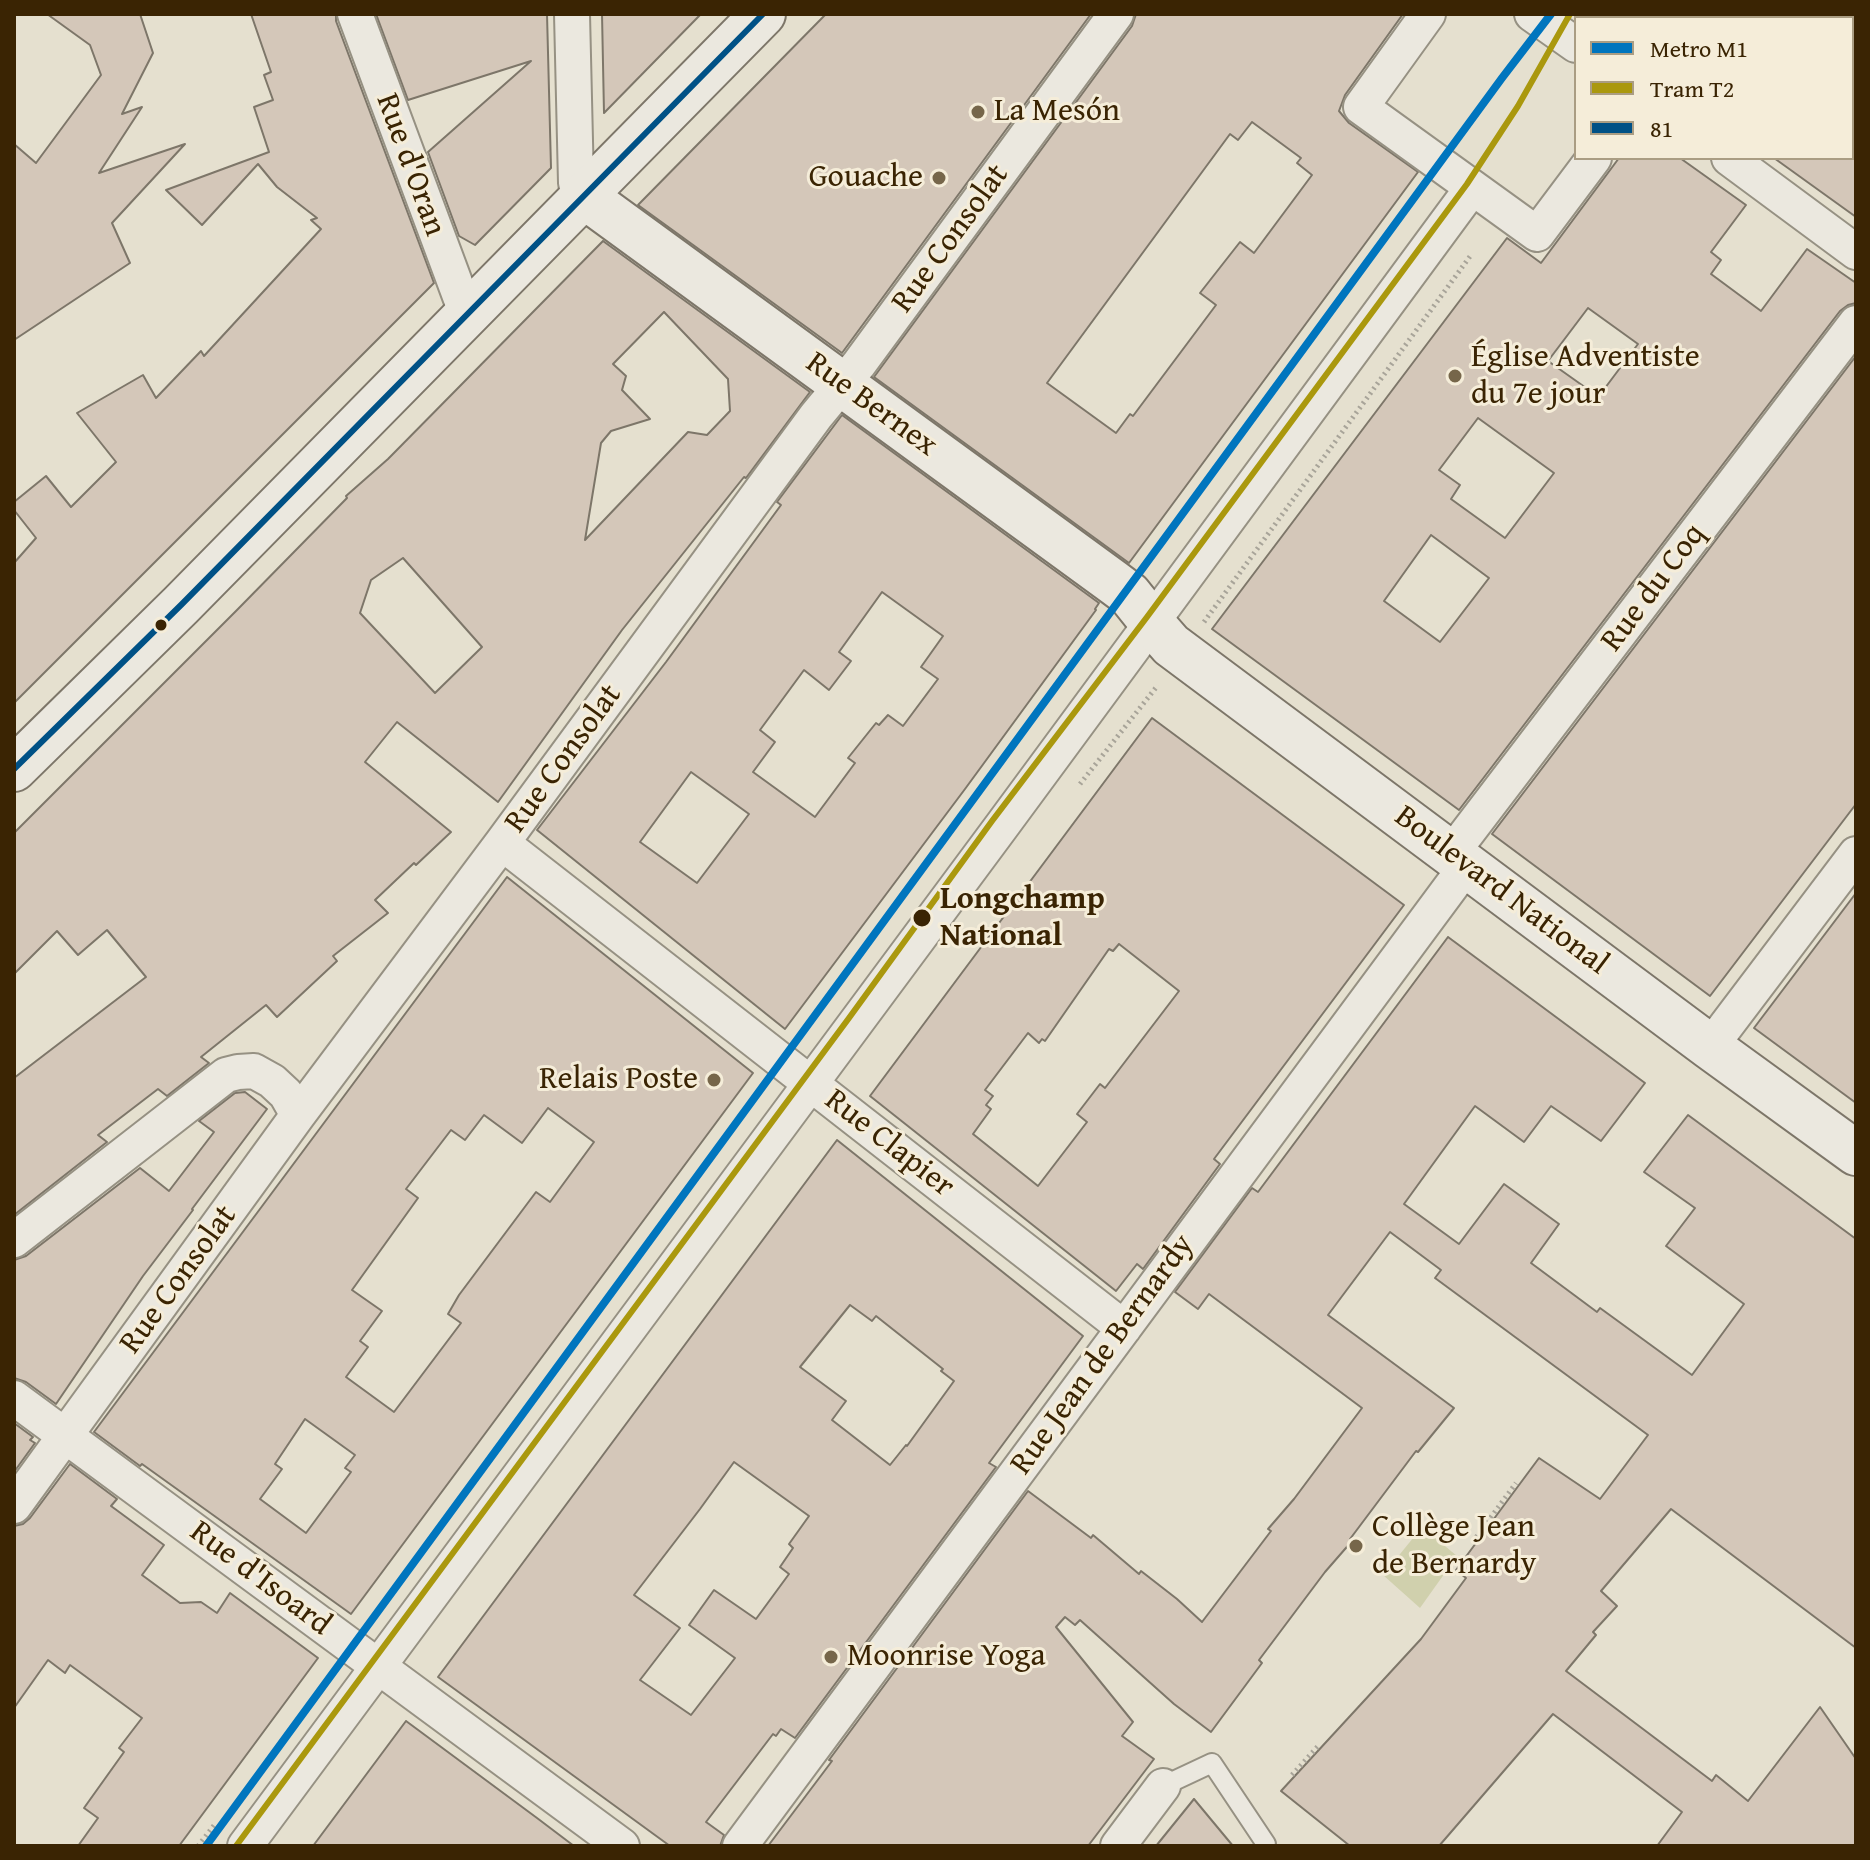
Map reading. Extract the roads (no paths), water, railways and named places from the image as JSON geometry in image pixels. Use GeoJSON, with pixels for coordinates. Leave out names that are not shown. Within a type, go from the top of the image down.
{"type":"FeatureCollection","features":[{"type":"Feature","properties":{"kind":"main road"},"geometry":{"type":"LineString","coordinates":[[14,769],[181,605],[763,14]]}},
{"type":"Feature","properties":{"kind":"main road","name":"Rue Bernex"},"geometry":{"type":"LineString","coordinates":[[584,196],[1129,594],[1152,623]]}},
{"type":"Feature","properties":{"kind":"main road","name":"Boulevard National"},"geometry":{"type":"LineString","coordinates":[[1152,623],[1171,645],[1856,1153]]}},
{"type":"Feature","properties":{"kind":"street","name":"Rue d'Oran"},"geometry":{"type":"LineString","coordinates":[[355,14],[467,315]]}},
{"type":"Feature","properties":{"kind":"street"},"geometry":{"type":"LineString","coordinates":[[572,14],[576,183],[584,196]]}},
{"type":"Feature","properties":{"kind":"street","name":"Rue Consolat"},"geometry":{"type":"LineString","coordinates":[[14,1506],[298,1115],[1116,14]]}},
{"type":"Feature","properties":{"kind":"street"},"geometry":{"type":"LineString","coordinates":[[1428,14],[1361,107],[1467,196],[1502,210],[1537,234],[1592,160]]}},
{"type":"Feature","properties":{"kind":"street"},"geometry":{"type":"LineString","coordinates":[[1532,14],[1574,44]]}},
{"type":"Feature","properties":{"kind":"street"},"geometry":{"type":"LineString","coordinates":[[1732,160],[1856,252]]}},
{"type":"Feature","properties":{"kind":"street"},"geometry":{"type":"LineString","coordinates":[[245,1846],[1467,196]]}},
{"type":"Feature","properties":{"kind":"street","name":"Rue du Coq"},"geometry":{"type":"LineString","coordinates":[[1459,859],[1856,323]]}},
{"type":"Feature","properties":{"kind":"street","name":"Rue Clapier"},"geometry":{"type":"LineString","coordinates":[[502,843],[1124,1328]]}},
{"type":"Feature","properties":{"kind":"street"},"geometry":{"type":"LineString","coordinates":[[1710,1047],[1856,854]]}},
{"type":"Feature","properties":{"kind":"street","name":"Rue Jean de Bernardy"},"geometry":{"type":"LineString","coordinates":[[740,1846],[1124,1328],[1459,859]]}},
{"type":"Feature","properties":{"kind":"street"},"geometry":{"type":"LineString","coordinates":[[14,1240],[226,1075],[254,1071],[272,1081],[286,1094],[298,1115]]}},
{"type":"Feature","properties":{"kind":"street","name":"Rue d'Isoard"},"geometry":{"type":"LineString","coordinates":[[14,1398],[622,1846]]}},
{"type":"Feature","properties":{"kind":"street"},"geometry":{"type":"LineString","coordinates":[[1118,1846],[1163,1786]]}},
{"type":"Feature","properties":{"kind":"lane"},"geometry":{"type":"LineString","coordinates":[[1163,1786],[1212,1763],[1266,1844]]}},
{"type":"Feature","properties":{"kind":"metro line","name":"M1"},"geometry":{"type":"LineString","coordinates":[[206,1846],[1551,14]]}},
{"type":"Feature","properties":{"kind":"tram line","name":"T2"},"geometry":{"type":"LineString","coordinates":[[236,1846],[992,821],[1467,184],[1518,106],[1570,14]]}},
{"type":"Feature","properties":{"kind":"place","name":"La Mesón"},"geometry":{"type":"Point","coordinates":[978,112]}},
{"type":"Feature","properties":{"kind":"place","name":"Gouache"},"geometry":{"type":"Point","coordinates":[939,178]}},
{"type":"Feature","properties":{"kind":"place","name":"Église Adventiste du 7e jour"},"geometry":{"type":"Point","coordinates":[1455,376]}},
{"type":"Feature","properties":{"kind":"place","name":"Longchamp National"},"geometry":{"type":"Point","coordinates":[922,918]}},
{"type":"Feature","properties":{"kind":"place","name":"Relais Poste"},"geometry":{"type":"Point","coordinates":[714,1080]}},
{"type":"Feature","properties":{"kind":"place","name":"Collège Jean de Bernardy"},"geometry":{"type":"Point","coordinates":[1356,1546]}},
{"type":"Feature","properties":{"kind":"place","name":"Moonrise Yoga"},"geometry":{"type":"Point","coordinates":[831,1657]}}]}
